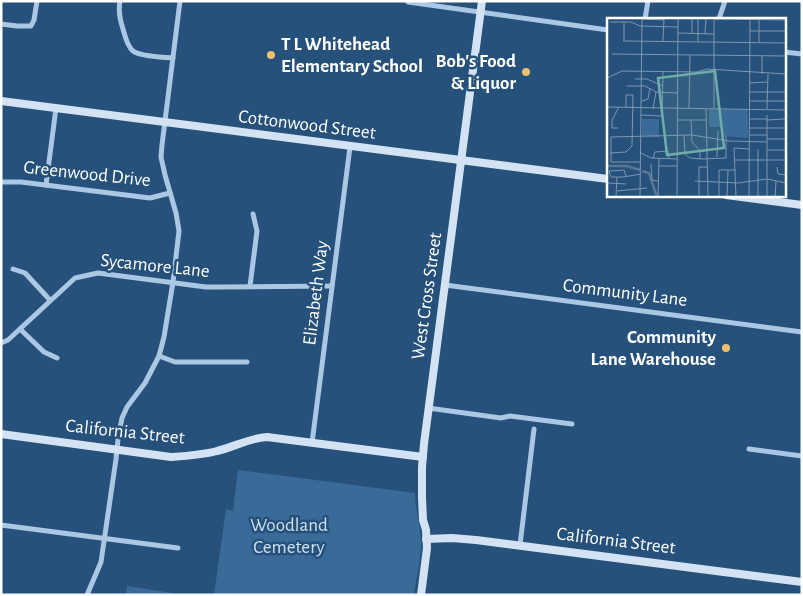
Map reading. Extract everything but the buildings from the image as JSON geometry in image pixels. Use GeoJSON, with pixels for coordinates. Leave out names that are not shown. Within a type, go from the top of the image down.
{"type":"FeatureCollection","features":[{"type":"Feature","properties":{"kind":"street"},"geometry":{"type":"LineString","coordinates":[[1,24],[32,26],[37,1]]}},
{"type":"Feature","properties":{"kind":"street"},"geometry":{"type":"LineString","coordinates":[[120,1],[120,20],[129,46],[134,52],[173,58]]}},
{"type":"Feature","properties":{"kind":"street"},"geometry":{"type":"LineString","coordinates":[[87,595],[100,562],[122,418],[145,383],[158,356],[164,337],[173,282],[179,231],[161,157],[180,1]]}},
{"type":"Feature","properties":{"kind":"street"},"geometry":{"type":"LineString","coordinates":[[408,1],[607,30]]}},
{"type":"Feature","properties":{"kind":"street","name":"West Cross Street"},"geometry":{"type":"LineString","coordinates":[[421,595],[427,548],[422,510],[423,457],[428,408],[482,1]]}},
{"type":"Feature","properties":{"kind":"street"},"geometry":{"type":"LineString","coordinates":[[645,18],[648,1]]}},
{"type":"Feature","properties":{"kind":"street"},"geometry":{"type":"LineString","coordinates":[[720,18],[725,1]]}},
{"type":"Feature","properties":{"kind":"street"},"geometry":{"type":"LineString","coordinates":[[786,52],[802,54]]}},
{"type":"Feature","properties":{"kind":"street","name":"Cottonwood Street"},"geometry":{"type":"LineString","coordinates":[[1,101],[607,179]]}},
{"type":"Feature","properties":{"kind":"street"},"geometry":{"type":"LineString","coordinates":[[46,185],[56,108]]}},
{"type":"Feature","properties":{"kind":"street","name":"Elizabeth Way"},"geometry":{"type":"LineString","coordinates":[[312,443],[350,147]]}},
{"type":"Feature","properties":{"kind":"street","name":"Greenwood Drive"},"geometry":{"type":"LineString","coordinates":[[1,182],[21,182],[150,198],[170,193]]}},
{"type":"Feature","properties":{"kind":"street"},"geometry":{"type":"LineString","coordinates":[[734,196],[802,205]]}},
{"type":"Feature","properties":{"kind":"street"},"geometry":{"type":"LineString","coordinates":[[250,286],[257,231],[253,214]]}},
{"type":"Feature","properties":{"kind":"street"},"geometry":{"type":"LineString","coordinates":[[13,269],[25,273],[50,300]]}},
{"type":"Feature","properties":{"kind":"street","name":"Sycamore Lane"},"geometry":{"type":"LineString","coordinates":[[1,343],[8,340],[74,278],[98,273],[221,288],[332,286]]}},
{"type":"Feature","properties":{"kind":"street","name":"Community Lane"},"geometry":{"type":"LineString","coordinates":[[445,285],[802,332]]}},
{"type":"Feature","properties":{"kind":"street"},"geometry":{"type":"LineString","coordinates":[[20,329],[44,352],[57,358]]}},
{"type":"Feature","properties":{"kind":"street"},"geometry":{"type":"LineString","coordinates":[[158,356],[175,362],[247,362]]}},
{"type":"Feature","properties":{"kind":"street"},"geometry":{"type":"LineString","coordinates":[[428,408],[501,418],[510,416],[572,424]]}},
{"type":"Feature","properties":{"kind":"street"},"geometry":{"type":"LineString","coordinates":[[520,545],[534,428]]}},
{"type":"Feature","properties":{"kind":"street","name":"California Street"},"geometry":{"type":"LineString","coordinates":[[1,434],[162,456],[192,456],[217,452],[249,440],[261,438],[423,457]]}},
{"type":"Feature","properties":{"kind":"street"},"geometry":{"type":"LineString","coordinates":[[749,449],[802,456]]}},
{"type":"Feature","properties":{"kind":"street"},"geometry":{"type":"LineString","coordinates":[[1,525],[178,548]]}},
{"type":"Feature","properties":{"kind":"street","name":"California Street"},"geometry":{"type":"LineString","coordinates":[[426,539],[463,538],[802,582]]}},
{"type":"Feature","properties":{"kind":"green space","name":"Woodland Cemetery"},"geometry":{"type":"Polygon","coordinates":[[[238,470],[415,493],[421,546],[414,595],[214,595],[226,509],[233,511],[238,470]]]}},
{"type":"Feature","properties":{"kind":"green space"},"geometry":{"type":"Polygon","coordinates":[[[127,586],[160,591],[181,595],[126,595],[127,586]]]}},
{"type":"Feature","properties":{"kind":"place","name":"T L Whitehead Elementary School"},"geometry":{"type":"Point","coordinates":[271,55]}},
{"type":"Feature","properties":{"kind":"place","name":"Bob's Food & Liquor"},"geometry":{"type":"Point","coordinates":[526,72]}},
{"type":"Feature","properties":{"kind":"place","name":"Community Lane Warehouse"},"geometry":{"type":"Point","coordinates":[726,348]}}]}
